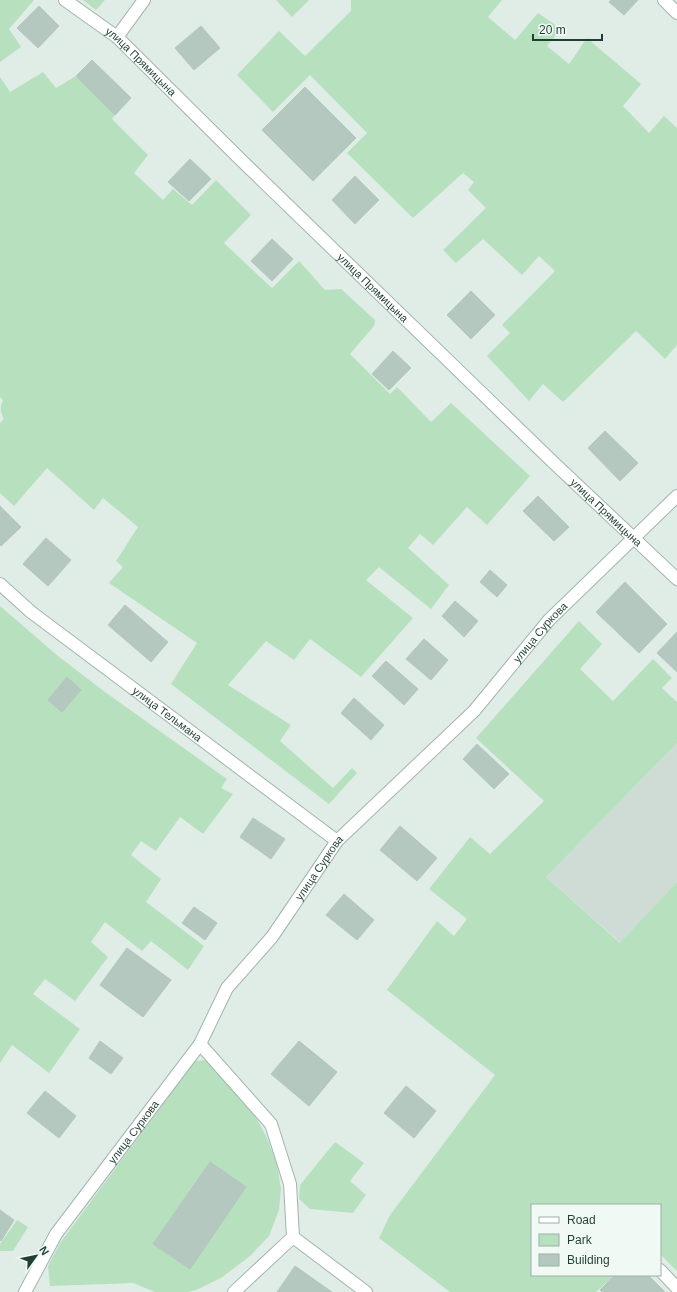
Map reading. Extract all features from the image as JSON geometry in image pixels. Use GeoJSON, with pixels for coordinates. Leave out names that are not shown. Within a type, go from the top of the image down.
{"type":"FeatureCollection","features":[{"type":"Feature","properties":{"kind":"street","name":"улица Прямицына"},"geometry":{"type":"LineString","coordinates":[[65,0],[117,37],[246,165],[555,464],[677,579]]}},
{"type":"Feature","properties":{"kind":"street"},"geometry":{"type":"LineString","coordinates":[[117,37],[144,0]]}},
{"type":"Feature","properties":{"kind":"street"},"geometry":{"type":"LineString","coordinates":[[664,0],[677,13]]}},
{"type":"Feature","properties":{"kind":"street","name":"улица Суркова"},"geometry":{"type":"LineString","coordinates":[[24,1292],[56,1234],[200,1044],[227,988],[272,937],[337,841],[474,711],[549,620],[677,496]]}},
{"type":"Feature","properties":{"kind":"street","name":"улица Тельмана"},"geometry":{"type":"LineString","coordinates":[[0,584],[30,612],[337,841]]}},
{"type":"Feature","properties":{"kind":"street"},"geometry":{"type":"LineString","coordinates":[[200,1044],[270,1124],[290,1184],[293,1237],[366,1292]]}},
{"type":"Feature","properties":{"kind":"street"},"geometry":{"type":"LineString","coordinates":[[234,1292],[293,1237]]}},
{"type":"Feature","properties":{"kind":"street"},"geometry":{"type":"LineString","coordinates":[[661,1271],[677,1288]]}},
{"type":"Feature","properties":{"kind":"shaded area"},"geometry":{"type":"Polygon","coordinates":[[[677,743],[677,882],[621,943],[546,877],[677,743]]]}},
{"type":"Feature","properties":{"kind":"green space"},"geometry":{"type":"Polygon","coordinates":[[[0,0],[34,0],[9,29],[21,47],[0,62],[0,0]]]}},
{"type":"Feature","properties":{"kind":"green space"},"geometry":{"type":"Polygon","coordinates":[[[83,0],[105,0],[96,10],[83,0]]]}},
{"type":"Feature","properties":{"kind":"green space"},"geometry":{"type":"Polygon","coordinates":[[[276,0],[309,0],[292,17],[276,0]]]}},
{"type":"Feature","properties":{"kind":"green space"},"geometry":{"type":"Polygon","coordinates":[[[351,0],[502,0],[488,17],[515,40],[538,13],[561,29],[547,46],[569,64],[587,38],[641,84],[623,106],[649,133],[664,116],[677,128],[677,345],[665,359],[636,331],[563,402],[543,384],[529,401],[487,356],[510,333],[502,325],[555,271],[539,256],[522,275],[483,239],[456,263],[443,250],[486,208],[468,190],[474,182],[463,173],[413,218],[347,153],[367,133],[310,75],[273,112],[237,75],[279,31],[305,56],[351,11],[351,0]]]}},
{"type":"Feature","properties":{"kind":"green space"},"geometry":{"type":"Polygon","coordinates":[[[43,72],[56,88],[76,76],[115,115],[112,119],[148,155],[134,173],[163,200],[173,189],[192,205],[216,180],[251,215],[224,243],[272,288],[299,261],[325,290],[341,289],[375,320],[374,326],[350,354],[390,394],[397,387],[431,422],[451,403],[530,476],[487,525],[467,507],[433,545],[420,534],[408,548],[449,585],[431,609],[379,567],[366,580],[413,618],[361,677],[310,639],[294,660],[266,641],[228,685],[291,725],[280,741],[333,788],[352,768],[357,773],[329,804],[171,684],[197,643],[109,583],[123,567],[116,561],[138,527],[103,498],[94,510],[47,468],[14,506],[0,493],[0,423],[4,419],[1,410],[3,400],[0,397],[0,77],[10,92],[43,72]]]}},
{"type":"Feature","properties":{"kind":"green space"},"geometry":{"type":"Polygon","coordinates":[[[0,606],[58,656],[105,692],[227,779],[221,788],[233,794],[203,834],[180,817],[156,851],[141,841],[131,855],[161,879],[146,902],[204,946],[188,970],[151,941],[142,951],[105,922],[91,942],[108,957],[75,1001],[45,979],[33,994],[80,1029],[49,1073],[12,1045],[0,1063],[0,606]]]}},
{"type":"Feature","properties":{"kind":"green space"},"geometry":{"type":"Polygon","coordinates":[[[579,621],[602,644],[580,669],[613,701],[653,659],[672,678],[662,688],[677,702],[677,743],[546,877],[620,943],[677,882],[677,1271],[661,1255],[661,1204],[531,1204],[531,1276],[614,1276],[596,1292],[450,1292],[379,1238],[390,1215],[495,1075],[387,990],[437,921],[454,936],[467,919],[429,889],[470,837],[490,854],[544,801],[476,738],[579,621]]]}},
{"type":"Feature","properties":{"kind":"green space"},"geometry":{"type":"Polygon","coordinates":[[[207,1060],[255,1116],[267,1138],[277,1164],[281,1189],[279,1210],[269,1236],[250,1256],[221,1278],[196,1290],[187,1292],[155,1292],[133,1283],[50,1286],[48,1266],[60,1243],[195,1061],[207,1060]]]}},
{"type":"Feature","properties":{"kind":"green space"},"geometry":{"type":"Polygon","coordinates":[[[335,1142],[364,1163],[350,1181],[366,1195],[353,1213],[310,1209],[299,1199],[300,1185],[335,1142]]]}},
{"type":"Feature","properties":{"kind":"green space"},"geometry":{"type":"Polygon","coordinates":[[[17,1220],[28,1227],[13,1251],[0,1251],[0,1244],[17,1220]]]}},
{"type":"Feature","properties":{"kind":"building"},"geometry":{"type":"Polygon","coordinates":[[[611,0],[638,0],[624,15],[609,2],[611,0]]]}},
{"type":"Feature","properties":{"kind":"building"},"geometry":{"type":"Polygon","coordinates":[[[39,6],[59,26],[38,48],[17,28],[39,6]]]}},
{"type":"Feature","properties":{"kind":"building"},"geometry":{"type":"Polygon","coordinates":[[[201,26],[220,48],[194,70],[175,48],[201,26]]]}},
{"type":"Feature","properties":{"kind":"building"},"geometry":{"type":"Polygon","coordinates":[[[92,60],[131,98],[115,115],[76,76],[92,60]]]}},
{"type":"Feature","properties":{"kind":"building"},"geometry":{"type":"Polygon","coordinates":[[[305,87],[356,138],[313,181],[262,130],[305,87]]]}},
{"type":"Feature","properties":{"kind":"building"},"geometry":{"type":"Polygon","coordinates":[[[190,159],[211,179],[189,201],[168,182],[190,159]]]}},
{"type":"Feature","properties":{"kind":"building"},"geometry":{"type":"Polygon","coordinates":[[[355,176],[379,200],[355,224],[332,200],[355,176]]]}},
{"type":"Feature","properties":{"kind":"building"},"geometry":{"type":"Polygon","coordinates":[[[272,239],[293,259],[272,281],[251,261],[272,239]]]}},
{"type":"Feature","properties":{"kind":"building"},"geometry":{"type":"Polygon","coordinates":[[[471,291],[495,315],[471,339],[447,315],[471,291]]]}},
{"type":"Feature","properties":{"kind":"building"},"geometry":{"type":"Polygon","coordinates":[[[393,351],[411,368],[389,390],[372,374],[393,351]]]}},
{"type":"Feature","properties":{"kind":"building"},"geometry":{"type":"Polygon","coordinates":[[[605,431],[638,463],[620,481],[588,448],[605,431]]]}},
{"type":"Feature","properties":{"kind":"building"},"geometry":{"type":"Polygon","coordinates":[[[538,496],[569,527],[554,541],[523,511],[538,496]]]}},
{"type":"Feature","properties":{"kind":"building"},"geometry":{"type":"Polygon","coordinates":[[[0,506],[21,527],[1,546],[0,545],[0,506]]]}},
{"type":"Feature","properties":{"kind":"building"},"geometry":{"type":"Polygon","coordinates":[[[46,538],[71,560],[48,586],[23,564],[46,538]]]}},
{"type":"Feature","properties":{"kind":"building"},"geometry":{"type":"Polygon","coordinates":[[[490,570],[507,585],[497,597],[480,582],[490,570]]]}},
{"type":"Feature","properties":{"kind":"building"},"geometry":{"type":"Polygon","coordinates":[[[625,582],[667,624],[639,653],[596,612],[625,582]]]}},
{"type":"Feature","properties":{"kind":"building"},"geometry":{"type":"Polygon","coordinates":[[[455,601],[478,621],[464,637],[442,616],[455,601]]]}},
{"type":"Feature","properties":{"kind":"building"},"geometry":{"type":"Polygon","coordinates":[[[125,605],[168,642],[151,662],[108,625],[125,605]]]}},
{"type":"Feature","properties":{"kind":"building"},"geometry":{"type":"Polygon","coordinates":[[[677,632],[677,672],[657,653],[677,632]]]}},
{"type":"Feature","properties":{"kind":"building"},"geometry":{"type":"Polygon","coordinates":[[[424,639],[448,660],[431,680],[406,659],[424,639]]]}},
{"type":"Feature","properties":{"kind":"building"},"geometry":{"type":"Polygon","coordinates":[[[386,661],[418,689],[404,705],[372,676],[386,661]]]}},
{"type":"Feature","properties":{"kind":"building"},"geometry":{"type":"Polygon","coordinates":[[[67,677],[81,690],[62,712],[48,700],[67,677]]]}},
{"type":"Feature","properties":{"kind":"building"},"geometry":{"type":"Polygon","coordinates":[[[354,698],[384,725],[371,740],[341,713],[354,698]]]}},
{"type":"Feature","properties":{"kind":"building"},"geometry":{"type":"Polygon","coordinates":[[[477,744],[509,774],[494,789],[463,759],[477,744]]]}},
{"type":"Feature","properties":{"kind":"building"},"geometry":{"type":"Polygon","coordinates":[[[253,818],[285,839],[271,859],[240,837],[253,818]]]}},
{"type":"Feature","properties":{"kind":"building"},"geometry":{"type":"Polygon","coordinates":[[[400,826],[437,858],[417,881],[380,850],[400,826]]]}},
{"type":"Feature","properties":{"kind":"building"},"geometry":{"type":"Polygon","coordinates":[[[344,894],[374,920],[357,940],[326,915],[344,894]]]}},
{"type":"Feature","properties":{"kind":"building"},"geometry":{"type":"Polygon","coordinates":[[[194,907],[217,923],[205,940],[182,923],[194,907]]]}},
{"type":"Feature","properties":{"kind":"building"},"geometry":{"type":"Polygon","coordinates":[[[127,948],[171,980],[143,1017],[100,985],[127,948]]]}},
{"type":"Feature","properties":{"kind":"building"},"geometry":{"type":"Polygon","coordinates":[[[100,1041],[123,1058],[111,1074],[89,1058],[100,1041]]]}},
{"type":"Feature","properties":{"kind":"building"},"geometry":{"type":"Polygon","coordinates":[[[299,1041],[337,1072],[309,1106],[271,1074],[299,1041]]]}},
{"type":"Feature","properties":{"kind":"building"},"geometry":{"type":"Polygon","coordinates":[[[406,1086],[436,1111],[414,1138],[384,1113],[406,1086]]]}},
{"type":"Feature","properties":{"kind":"building"},"geometry":{"type":"Polygon","coordinates":[[[45,1091],[76,1116],[59,1138],[27,1113],[45,1091]]]}},
{"type":"Feature","properties":{"kind":"building"},"geometry":{"type":"Polygon","coordinates":[[[210,1162],[246,1187],[190,1269],[153,1244],[210,1162]]]}},
{"type":"Feature","properties":{"kind":"building"},"geometry":{"type":"Polygon","coordinates":[[[0,1210],[14,1220],[1,1241],[0,1240],[0,1210]]]}},
{"type":"Feature","properties":{"kind":"building"},"geometry":{"type":"Polygon","coordinates":[[[295,1266],[332,1292],[277,1292],[295,1266]]]}},
{"type":"Feature","properties":{"kind":"building"},"geometry":{"type":"Polygon","coordinates":[[[614,1276],[649,1276],[665,1292],[602,1292],[600,1290],[614,1276]]]}}]}
